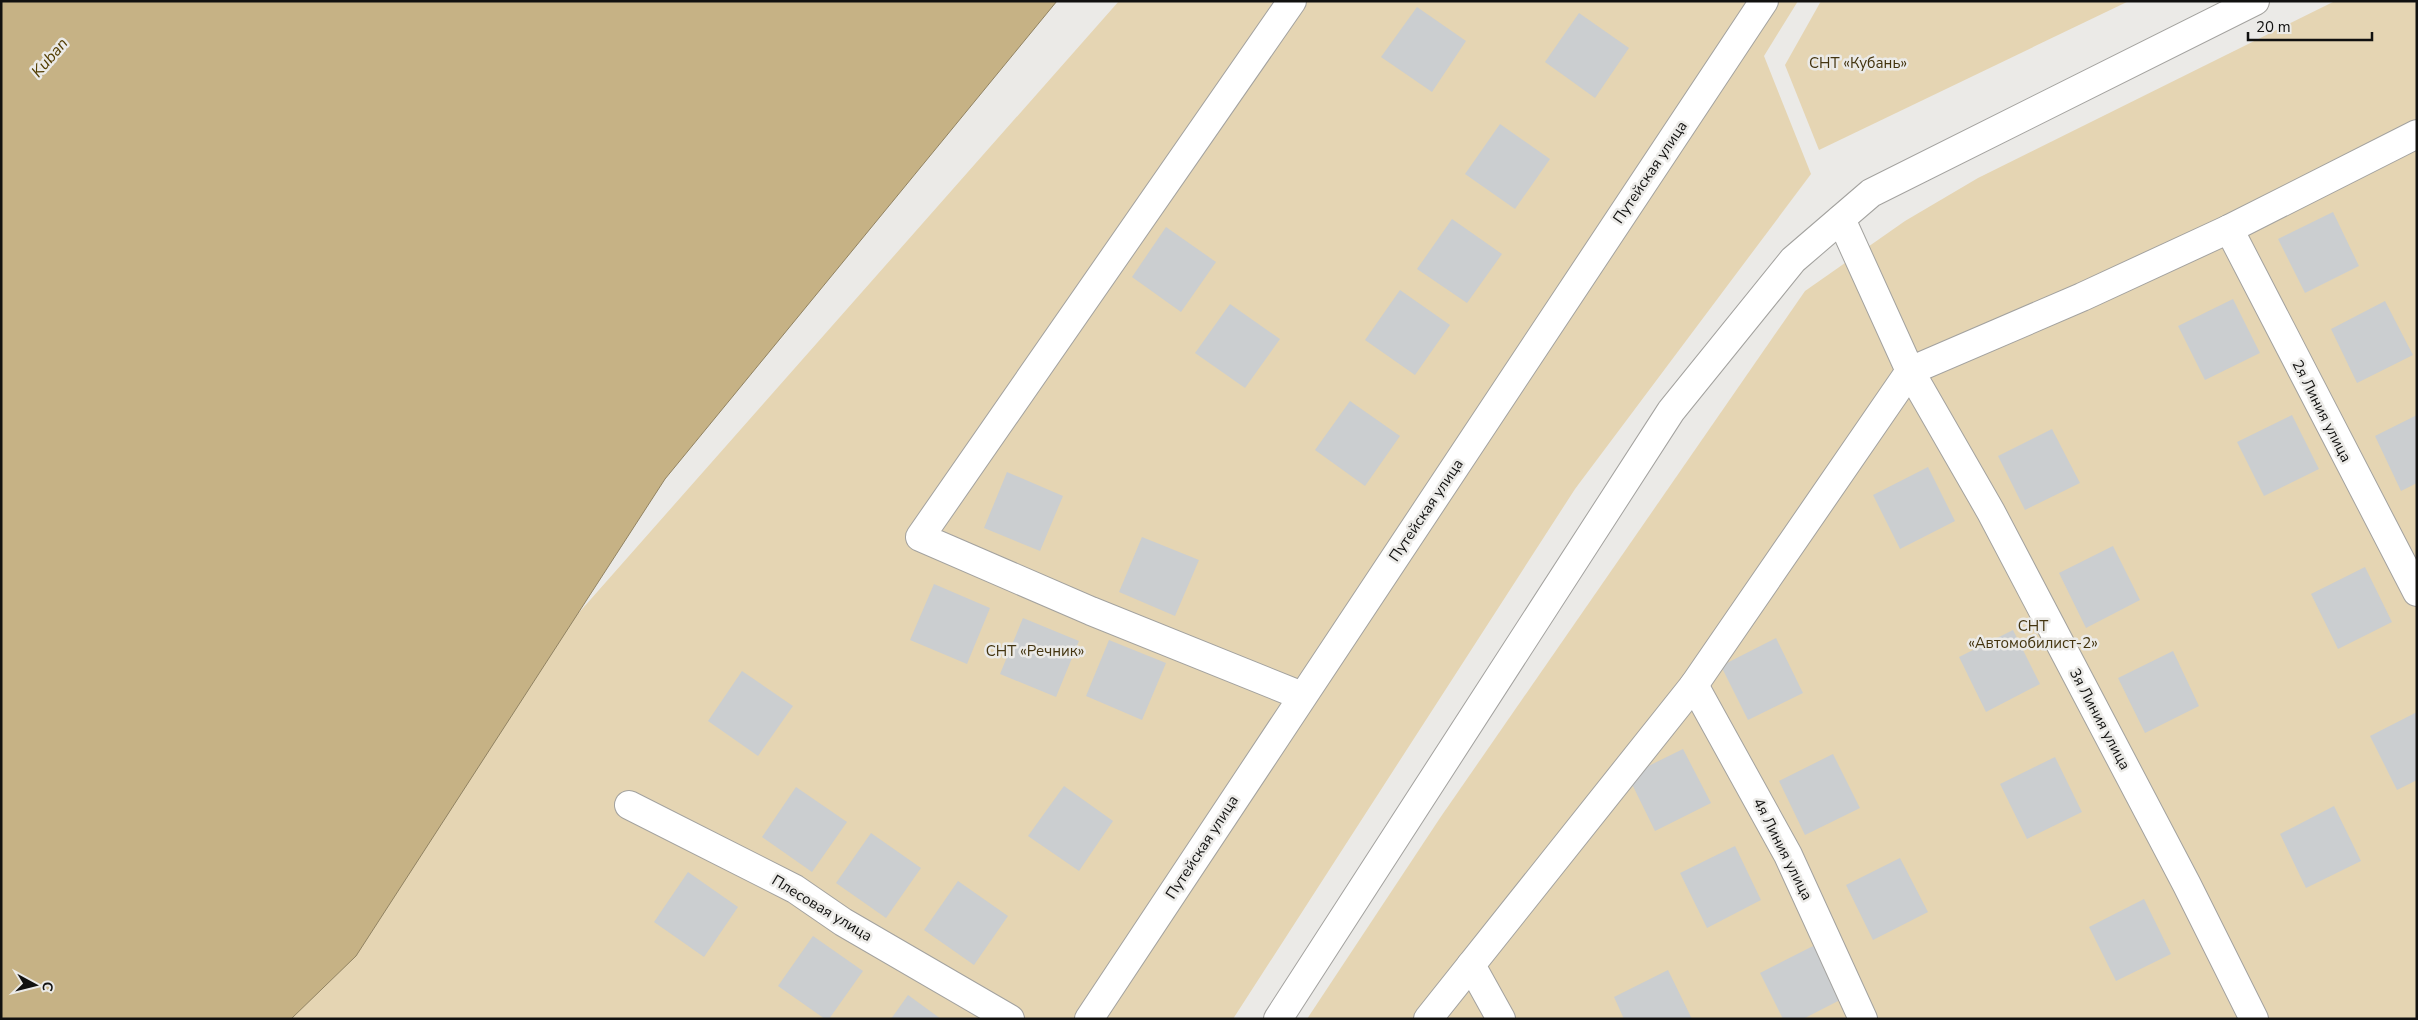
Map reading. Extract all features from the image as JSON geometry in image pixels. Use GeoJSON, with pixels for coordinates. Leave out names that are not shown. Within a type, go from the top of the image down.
{"type":"FeatureCollection","features":[{"type":"Feature","properties":{"kind":"street"},"geometry":{"type":"LineString","coordinates":[[1292,1],[920,537],[1091,610],[1302,696]]}},
{"type":"Feature","properties":{"kind":"street","name":"Путейская улица"},"geometry":{"type":"LineString","coordinates":[[1089,1019],[1764,1]]}},
{"type":"Feature","properties":{"kind":"street"},"geometry":{"type":"LineString","coordinates":[[1278,1019],[1671,411],[1793,260],[1871,192],[2255,1]]}},
{"type":"Feature","properties":{"kind":"street"},"geometry":{"type":"LineString","coordinates":[[1428,1019],[1694,685],[1910,370],[2082,297],[2229,229],[2417,134]]}},
{"type":"Feature","properties":{"kind":"street","name":"3я Линия улица"},"geometry":{"type":"LineString","coordinates":[[1841,219],[1910,370],[1990,512],[2188,885],[2254,1019]]}},
{"type":"Feature","properties":{"kind":"street","name":"2я Линия улица"},"geometry":{"type":"LineString","coordinates":[[2229,229],[2417,592]]}},
{"type":"Feature","properties":{"kind":"street","name":"4я Линия улица"},"geometry":{"type":"LineString","coordinates":[[1694,685],[1788,855],[1863,1019]]}},
{"type":"Feature","properties":{"kind":"street","name":"Плесовая улица"},"geometry":{"type":"LineString","coordinates":[[629,805],[795,889],[843,922],[1010,1019]]}},
{"type":"Feature","properties":{"kind":"street"},"geometry":{"type":"LineString","coordinates":[[1471,965],[1501,1019]]}},
{"type":"Feature","properties":{"kind":"green space","name":"СНТ «Речник»"},"geometry":{"type":"Polygon","coordinates":[[[1119,1],[1798,1],[1764,56],[1811,174],[1575,489],[1233,1019],[220,1019],[1119,1]]]}},
{"type":"Feature","properties":{"kind":"green space","name":"СНТ «Кубань»"},"geometry":{"type":"Polygon","coordinates":[[[1821,1],[2129,1],[1819,150],[1785,65],[1821,1]]]}},
{"type":"Feature","properties":{"kind":"green space","name":"СНТ «Автомобилист-2»"},"geometry":{"type":"Polygon","coordinates":[[[2335,1],[2417,1],[2417,1019],[1307,1019],[1440,818],[1805,291],[1905,221],[1978,178],[2335,1]]]}},
{"type":"Feature","properties":{"kind":"water","name":"Kuban"},"geometry":{"type":"Polygon","coordinates":[[[1,1],[1057,1],[665,479],[356,956],[291,1019],[1,1019],[1,1]]]}},
{"type":"Feature","properties":{"kind":"building"},"geometry":{"type":"Polygon","coordinates":[[[1417,7],[1466,41],[1432,92],[1381,57],[1417,7]]]}},
{"type":"Feature","properties":{"kind":"building"},"geometry":{"type":"Polygon","coordinates":[[[1579,13],[1629,48],[1595,98],[1545,62],[1579,13]]]}},
{"type":"Feature","properties":{"kind":"building"},"geometry":{"type":"Polygon","coordinates":[[[1500,124],[1550,159],[1515,209],[1465,174],[1500,124]]]}},
{"type":"Feature","properties":{"kind":"building"},"geometry":{"type":"Polygon","coordinates":[[[2333,212],[2359,266],[2305,293],[2278,239],[2333,212]]]}},
{"type":"Feature","properties":{"kind":"building"},"geometry":{"type":"Polygon","coordinates":[[[1452,219],[1502,254],[1467,303],[1417,269],[1452,219]]]}},
{"type":"Feature","properties":{"kind":"building"},"geometry":{"type":"Polygon","coordinates":[[[1166,227],[1216,262],[1181,312],[1132,277],[1166,227]]]}},
{"type":"Feature","properties":{"kind":"building"},"geometry":{"type":"Polygon","coordinates":[[[1400,290],[1450,325],[1415,375],[1365,340],[1400,290]]]}},
{"type":"Feature","properties":{"kind":"building"},"geometry":{"type":"Polygon","coordinates":[[[2233,299],[2260,353],[2205,380],[2178,326],[2233,299]]]}},
{"type":"Feature","properties":{"kind":"building"},"geometry":{"type":"Polygon","coordinates":[[[2385,301],[2413,355],[2357,383],[2331,329],[2385,301]]]}},
{"type":"Feature","properties":{"kind":"building"},"geometry":{"type":"Polygon","coordinates":[[[1230,304],[1280,339],[1245,388],[1195,353],[1230,304]]]}},
{"type":"Feature","properties":{"kind":"building"},"geometry":{"type":"Polygon","coordinates":[[[1350,401],[1400,436],[1365,486],[1315,450],[1350,401]]]}},
{"type":"Feature","properties":{"kind":"building"},"geometry":{"type":"Polygon","coordinates":[[[2292,415],[2319,469],[2264,496],[2237,442],[2292,415]]]}},
{"type":"Feature","properties":{"kind":"building"},"geometry":{"type":"Polygon","coordinates":[[[2417,415],[2417,483],[2401,491],[2375,436],[2417,415]]]}},
{"type":"Feature","properties":{"kind":"building"},"geometry":{"type":"Polygon","coordinates":[[[2052,429],[2080,483],[2025,510],[1998,456],[2052,429]]]}},
{"type":"Feature","properties":{"kind":"building"},"geometry":{"type":"Polygon","coordinates":[[[1928,467],[1955,521],[1900,549],[1873,495],[1928,467]]]}},
{"type":"Feature","properties":{"kind":"building"},"geometry":{"type":"Polygon","coordinates":[[[1007,472],[1063,496],[1040,551],[984,528],[1007,472]]]}},
{"type":"Feature","properties":{"kind":"building"},"geometry":{"type":"Polygon","coordinates":[[[1142,537],[1199,560],[1175,616],[1119,592],[1142,537]]]}},
{"type":"Feature","properties":{"kind":"building"},"geometry":{"type":"Polygon","coordinates":[[[2113,546],[2140,600],[2086,628],[2059,573],[2113,546]]]}},
{"type":"Feature","properties":{"kind":"building"},"geometry":{"type":"Polygon","coordinates":[[[2365,567],[2392,622],[2338,649],[2311,594],[2365,567]]]}},
{"type":"Feature","properties":{"kind":"building"},"geometry":{"type":"Polygon","coordinates":[[[934,584],[990,608],[967,664],[910,640],[934,584]]]}},
{"type":"Feature","properties":{"kind":"building"},"geometry":{"type":"Polygon","coordinates":[[[1023,618],[1079,641],[1056,697],[1000,674],[1023,618]]]}},
{"type":"Feature","properties":{"kind":"building"},"geometry":{"type":"Polygon","coordinates":[[[2013,630],[2040,684],[1986,712],[1959,657],[2013,630]]]}},
{"type":"Feature","properties":{"kind":"building"},"geometry":{"type":"Polygon","coordinates":[[[1776,638],[1803,693],[1748,720],[1721,666],[1776,638]]]}},
{"type":"Feature","properties":{"kind":"building"},"geometry":{"type":"Polygon","coordinates":[[[1109,640],[1166,663],[1142,720],[1086,696],[1109,640]]]}},
{"type":"Feature","properties":{"kind":"building"},"geometry":{"type":"Polygon","coordinates":[[[2173,651],[2199,706],[2145,733],[2118,678],[2173,651]]]}},
{"type":"Feature","properties":{"kind":"building"},"geometry":{"type":"Polygon","coordinates":[[[742,671],[793,706],[758,756],[708,721],[742,671]]]}},
{"type":"Feature","properties":{"kind":"building"},"geometry":{"type":"Polygon","coordinates":[[[2417,712],[2417,780],[2397,790],[2370,736],[2417,712]]]}},
{"type":"Feature","properties":{"kind":"building"},"geometry":{"type":"Polygon","coordinates":[[[1683,749],[1711,803],[1655,831],[1628,776],[1683,749]]]}},
{"type":"Feature","properties":{"kind":"building"},"geometry":{"type":"Polygon","coordinates":[[[1833,754],[1860,808],[1805,835],[1779,781],[1833,754]]]}},
{"type":"Feature","properties":{"kind":"building"},"geometry":{"type":"Polygon","coordinates":[[[2055,757],[2082,812],[2027,839],[2000,784],[2055,757]]]}},
{"type":"Feature","properties":{"kind":"building"},"geometry":{"type":"Polygon","coordinates":[[[1064,786],[1113,821],[1079,871],[1028,836],[1064,786]]]}},
{"type":"Feature","properties":{"kind":"building"},"geometry":{"type":"Polygon","coordinates":[[[796,787],[847,822],[812,872],[762,837],[796,787]]]}},
{"type":"Feature","properties":{"kind":"building"},"geometry":{"type":"Polygon","coordinates":[[[2334,806],[2361,861],[2306,888],[2280,834],[2334,806]]]}},
{"type":"Feature","properties":{"kind":"building"},"geometry":{"type":"Polygon","coordinates":[[[871,833],[921,868],[886,918],[836,883],[871,833]]]}},
{"type":"Feature","properties":{"kind":"building"},"geometry":{"type":"Polygon","coordinates":[[[1735,846],[1761,900],[1707,928],[1680,873],[1735,846]]]}},
{"type":"Feature","properties":{"kind":"building"},"geometry":{"type":"Polygon","coordinates":[[[1900,858],[1928,912],[1873,940],[1846,885],[1900,858]]]}},
{"type":"Feature","properties":{"kind":"building"},"geometry":{"type":"Polygon","coordinates":[[[688,872],[738,907],[704,957],[654,922],[688,872]]]}},
{"type":"Feature","properties":{"kind":"building"},"geometry":{"type":"Polygon","coordinates":[[[958,881],[1008,916],[974,965],[924,930],[958,881]]]}},
{"type":"Feature","properties":{"kind":"building"},"geometry":{"type":"Polygon","coordinates":[[[2144,899],[2171,954],[2116,981],[2089,927],[2144,899]]]}},
{"type":"Feature","properties":{"kind":"building"},"geometry":{"type":"Polygon","coordinates":[[[813,936],[863,971],[829,1019],[825,1019],[778,986],[813,936]]]}},
{"type":"Feature","properties":{"kind":"building"},"geometry":{"type":"Polygon","coordinates":[[[1815,945],[1842,999],[1803,1019],[1783,1019],[1760,973],[1815,945]]]}},
{"type":"Feature","properties":{"kind":"building"},"geometry":{"type":"Polygon","coordinates":[[[1668,970],[1692,1019],[1624,1019],[1614,997],[1668,970]]]}},
{"type":"Feature","properties":{"kind":"building"},"geometry":{"type":"Polygon","coordinates":[[[908,995],[941,1019],[891,1019],[908,995]]]}}]}
